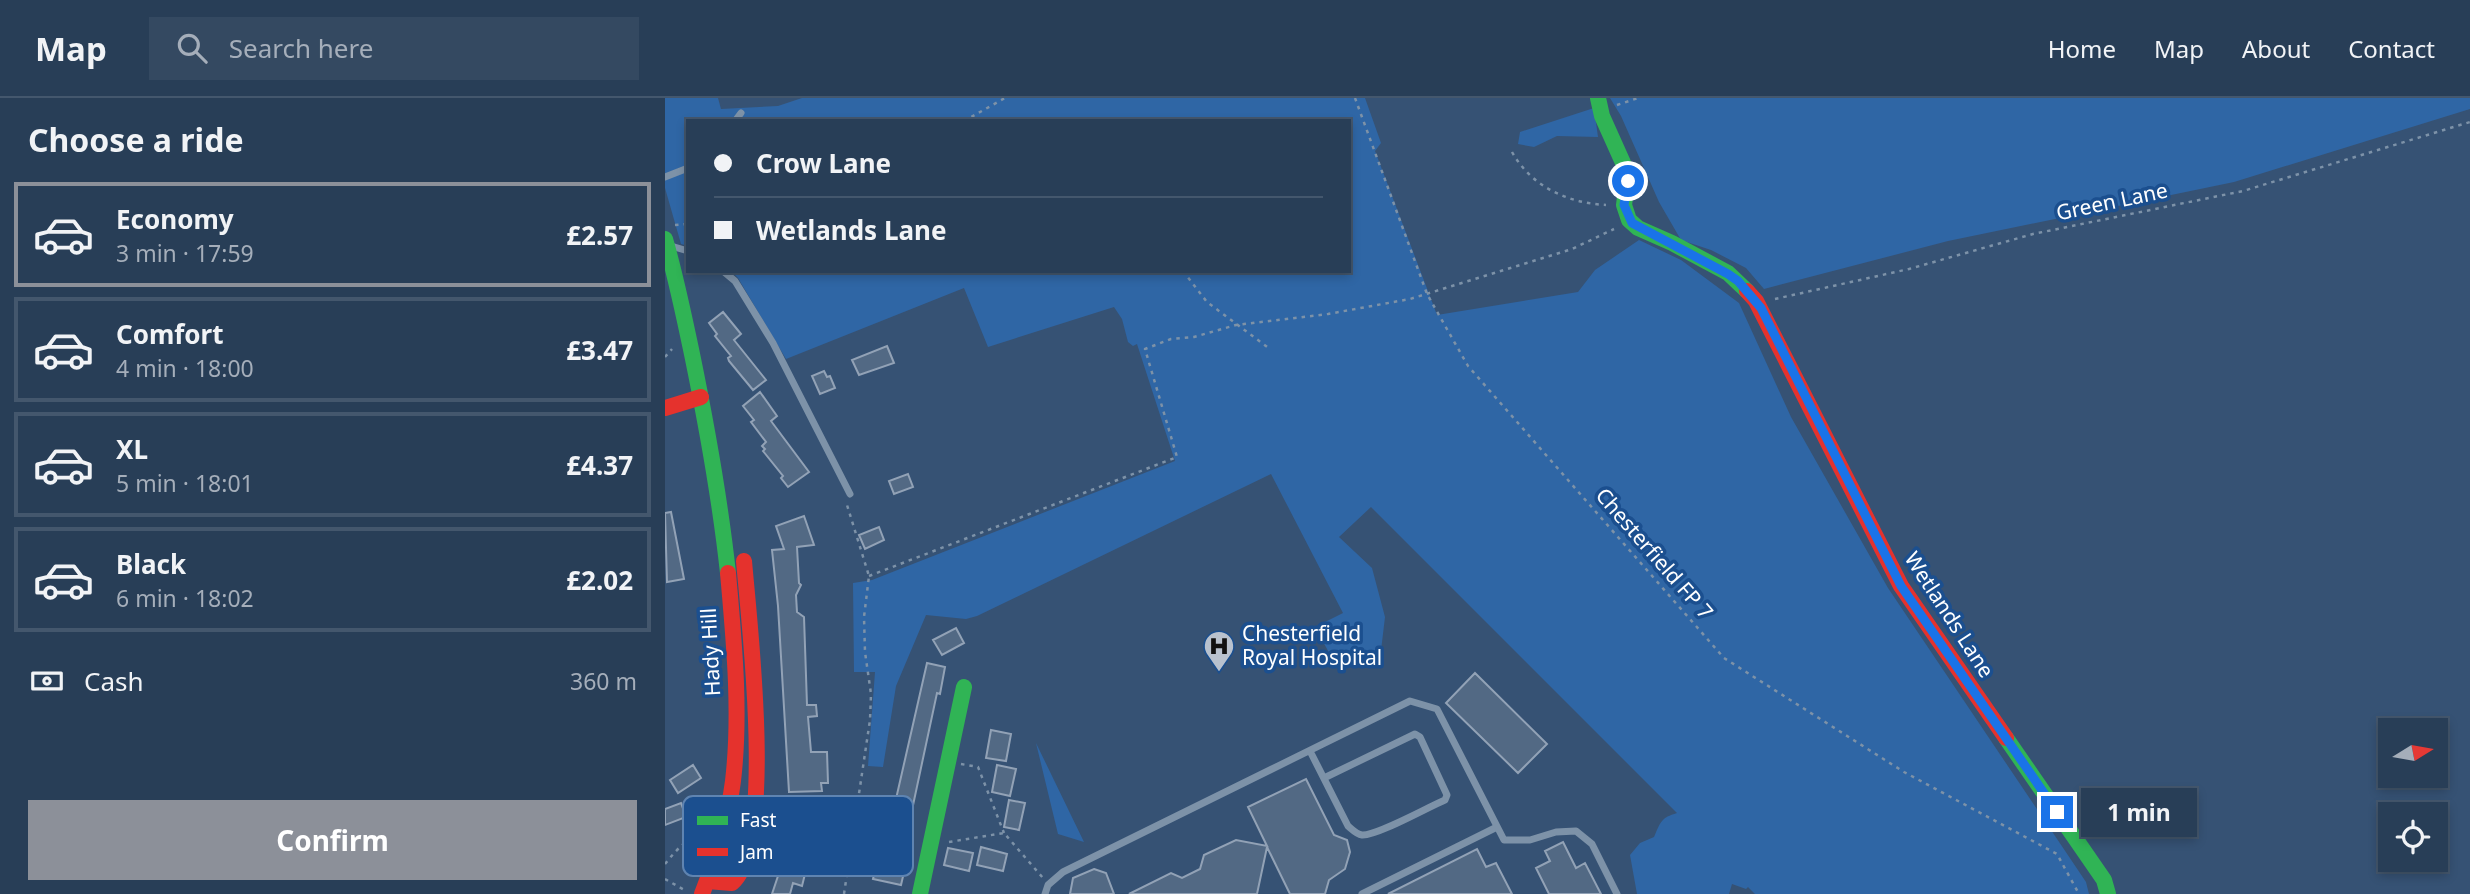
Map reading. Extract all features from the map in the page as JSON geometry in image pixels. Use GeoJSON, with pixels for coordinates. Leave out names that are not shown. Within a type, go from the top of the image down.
{"type":"FeatureCollection","features":[{"type":"Feature","properties":{"kind":"street"},"geometry":{"type":"LineString","coordinates":[[1600,105],[1628,174],[1624,205]]}},
{"type":"Feature","properties":{"kind":"street","name":"Wetlands Lane"},"geometry":{"type":"LineString","coordinates":[[1624,205],[1629,220],[1638,228],[1672,243],[1728,274],[1738,281],[1761,308],[1901,586],[2104,880],[2108,894]]}},
{"type":"Feature","properties":{"kind":"street"},"geometry":{"type":"LineString","coordinates":[[665,408],[701,397],[684,310],[666,242]]}},
{"type":"Feature","properties":{"kind":"street","name":"Hady Hill"},"geometry":{"type":"LineString","coordinates":[[701,397],[720,508],[732,622],[733,777],[729,796]]}},
{"type":"Feature","properties":{"kind":"street","name":"Hady Hill"},"geometry":{"type":"LineString","coordinates":[[744,562],[753,661],[757,796]]}},
{"type":"Feature","properties":{"kind":"street"},"geometry":{"type":"LineString","coordinates":[[920,894],[964,687]]}},
{"type":"Feature","properties":{"kind":"street","name":"Hady Hill"},"geometry":{"type":"LineString","coordinates":[[704,887],[732,883],[739,876]]}},
{"type":"Feature","properties":{"kind":"lane"},"geometry":{"type":"LineString","coordinates":[[737,119],[741,114]]}},
{"type":"Feature","properties":{"kind":"lane"},"geometry":{"type":"LineString","coordinates":[[665,177],[686,169]]}},
{"type":"Feature","properties":{"kind":"lane"},"geometry":{"type":"LineString","coordinates":[[666,242],[686,250]]}},
{"type":"Feature","properties":{"kind":"lane"},"geometry":{"type":"LineString","coordinates":[[725,273],[735,281],[773,343],[850,494]]}},
{"type":"Feature","properties":{"kind":"lane"},"geometry":{"type":"LineString","coordinates":[[1045,894],[1048,885],[1063,872],[1410,701],[1437,709],[1504,840],[1530,841],[1556,832],[1576,831],[1592,845],[1616,894]]}},
{"type":"Feature","properties":{"kind":"lane"},"geometry":{"type":"LineString","coordinates":[[1310,751],[1348,826],[1356,833],[1365,835],[1444,800],[1447,795],[1420,737],[1415,734],[1324,778]]}},
{"type":"Feature","properties":{"kind":"lane"},"geometry":{"type":"LineString","coordinates":[[1362,894],[1497,827]]}},
{"type":"Feature","properties":{"kind":"path"},"geometry":{"type":"LineString","coordinates":[[968,119],[1005,98]]}},
{"type":"Feature","properties":{"kind":"path","name":"Chesterfield FP 7"},"geometry":{"type":"LineString","coordinates":[[1355,98],[1427,294],[1468,366],[1724,658],[1905,772],[2057,854],[2079,894]]}},
{"type":"Feature","properties":{"kind":"path"},"geometry":{"type":"LineString","coordinates":[[1600,105],[1638,98]]}},
{"type":"Feature","properties":{"kind":"path","name":"Green Lane"},"geometry":{"type":"LineString","coordinates":[[1761,308],[1775,299],[1909,269],[2033,234],[2243,191],[2470,122]]}},
{"type":"Feature","properties":{"kind":"path"},"geometry":{"type":"LineString","coordinates":[[1511,152],[1521,169],[1534,181],[1558,194],[1589,204],[1624,205]]}},
{"type":"Feature","properties":{"kind":"path"},"geometry":{"type":"LineString","coordinates":[[859,796],[870,720],[871,694],[865,652],[864,617],[869,576],[1177,457],[1145,349],[1171,339],[1193,337],[1236,325],[1328,314],[1427,294],[1572,249],[1612,230]]}},
{"type":"Feature","properties":{"kind":"path"},"geometry":{"type":"LineString","coordinates":[[1185,273],[1207,302],[1270,349]]}},
{"type":"Feature","properties":{"kind":"path"},"geometry":{"type":"LineString","coordinates":[[947,762],[978,766],[1004,833],[1048,885]]}},
{"type":"Feature","properties":{"kind":"path"},"geometry":{"type":"LineString","coordinates":[[932,845],[1004,833]]}},
{"type":"Feature","properties":{"kind":"path"},"geometry":{"type":"LineString","coordinates":[[665,864],[683,846]]}},
{"type":"Feature","properties":{"kind":"path"},"geometry":{"type":"LineString","coordinates":[[844,894],[847,876]]}},
{"type":"Feature","properties":{"kind":"path"},"geometry":{"type":"LineString","coordinates":[[665,879],[691,894]]}},
{"type":"Feature","properties":{"kind":"shaded area"},"geometry":{"type":"Polygon","coordinates":[[[665,98],[718,98],[721,109],[778,106],[802,98],[1365,98],[1381,143],[1375,151],[1437,315],[1578,292],[1595,270],[1639,240],[1681,260],[1739,303],[1791,417],[1888,588],[2086,882],[2089,894],[1755,894],[1748,887],[1746,889],[1732,884],[1729,894],[1637,894],[1630,855],[1640,843],[1654,837],[1665,819],[1677,813],[1371,507],[1339,537],[1372,568],[1385,617],[1380,659],[1333,660],[1315,627],[1343,613],[1271,474],[977,616],[966,619],[926,615],[896,686],[883,767],[868,766],[875,672],[854,672],[853,583],[872,580],[1175,461],[1137,344],[1133,346],[1128,342],[1122,319],[1114,307],[988,347],[964,288],[786,359],[733,273],[1351,273],[1351,119],[686,119],[686,245],[681,244],[665,188],[665,98]]]}},
{"type":"Feature","properties":{"kind":"shaded area"},"geometry":{"type":"Polygon","coordinates":[[[1610,98],[2470,98],[2470,109],[2234,182],[1948,241],[1764,289],[1746,268],[1711,250],[1681,240],[1659,202],[1621,116],[1610,98]]]}},
{"type":"Feature","properties":{"kind":"shaded area"},"geometry":{"type":"Polygon","coordinates":[[[1594,108],[1598,137],[1557,136],[1534,147],[1518,144],[1520,132],[1594,108]]]}},
{"type":"Feature","properties":{"kind":"shaded area"},"geometry":{"type":"Polygon","coordinates":[[[1036,743],[1084,842],[1058,834],[1036,743]]]}},
{"type":"Feature","properties":{"kind":"building"},"geometry":{"type":"Polygon","coordinates":[[[723,312],[741,334],[734,340],[766,380],[753,390],[729,361],[731,356],[715,336],[717,334],[709,323],[723,312]]]}},
{"type":"Feature","properties":{"kind":"building"},"geometry":{"type":"Polygon","coordinates":[[[887,346],[894,363],[859,375],[852,360],[887,346]]]}},
{"type":"Feature","properties":{"kind":"building"},"geometry":{"type":"Polygon","coordinates":[[[824,371],[827,377],[830,376],[835,388],[820,394],[812,376],[824,371]]]}},
{"type":"Feature","properties":{"kind":"building"},"geometry":{"type":"Polygon","coordinates":[[[760,392],[777,416],[771,421],[809,472],[788,487],[781,478],[783,476],[763,451],[765,449],[762,446],[766,442],[743,406],[760,392]]]}},
{"type":"Feature","properties":{"kind":"building"},"geometry":{"type":"Polygon","coordinates":[[[908,474],[913,487],[894,494],[889,481],[908,474]]]}},
{"type":"Feature","properties":{"kind":"building"},"geometry":{"type":"Polygon","coordinates":[[[671,512],[684,579],[667,582],[665,513],[671,512]]]}},
{"type":"Feature","properties":{"kind":"building"},"geometry":{"type":"Polygon","coordinates":[[[804,516],[814,545],[797,547],[801,585],[796,595],[797,612],[804,617],[807,705],[816,705],[817,716],[808,717],[811,752],[827,752],[828,783],[821,783],[822,791],[789,792],[772,550],[784,549],[776,526],[804,516]]]}},
{"type":"Feature","properties":{"kind":"building"},"geometry":{"type":"Polygon","coordinates":[[[879,527],[884,540],[865,549],[859,535],[879,527]]]}},
{"type":"Feature","properties":{"kind":"building"},"geometry":{"type":"Polygon","coordinates":[[[956,628],[964,643],[942,655],[933,640],[956,628]]]}},
{"type":"Feature","properties":{"kind":"building"},"geometry":{"type":"Polygon","coordinates":[[[927,663],[945,667],[913,805],[913,796],[897,796],[927,663]]]}},
{"type":"Feature","properties":{"kind":"building"},"geometry":{"type":"Polygon","coordinates":[[[1475,673],[1547,744],[1518,773],[1446,703],[1475,673]]]}},
{"type":"Feature","properties":{"kind":"building"},"geometry":{"type":"Polygon","coordinates":[[[991,730],[1011,734],[1006,761],[986,758],[991,730]]]}},
{"type":"Feature","properties":{"kind":"building"},"geometry":{"type":"Polygon","coordinates":[[[693,765],[701,778],[678,793],[670,780],[693,765]]]}},
{"type":"Feature","properties":{"kind":"building"},"geometry":{"type":"Polygon","coordinates":[[[997,765],[1016,769],[1010,796],[992,792],[997,765]]]}},
{"type":"Feature","properties":{"kind":"building"},"geometry":{"type":"Polygon","coordinates":[[[1306,779],[1334,835],[1347,840],[1350,852],[1345,869],[1329,880],[1325,894],[1290,894],[1267,847],[1257,894],[1129,894],[1171,873],[1182,878],[1200,869],[1204,855],[1236,840],[1267,846],[1248,807],[1306,779]]]}},
{"type":"Feature","properties":{"kind":"building"},"geometry":{"type":"Polygon","coordinates":[[[1009,800],[1025,803],[1019,830],[1004,827],[1009,800]]]}},
{"type":"Feature","properties":{"kind":"building"},"geometry":{"type":"Polygon","coordinates":[[[681,803],[683,818],[665,825],[665,809],[681,803]]]}},
{"type":"Feature","properties":{"kind":"building"},"geometry":{"type":"Polygon","coordinates":[[[1563,842],[1576,868],[1585,863],[1601,894],[1549,894],[1536,868],[1550,861],[1545,851],[1563,842]]]}},
{"type":"Feature","properties":{"kind":"building"},"geometry":{"type":"Polygon","coordinates":[[[981,847],[1007,854],[1003,871],[977,865],[981,847]]]}},
{"type":"Feature","properties":{"kind":"building"},"geometry":{"type":"Polygon","coordinates":[[[948,848],[973,853],[969,871],[944,865],[948,848]]]}},
{"type":"Feature","properties":{"kind":"building"},"geometry":{"type":"Polygon","coordinates":[[[1477,849],[1486,867],[1496,863],[1512,894],[1388,894],[1477,849]]]}},
{"type":"Feature","properties":{"kind":"building"},"geometry":{"type":"Polygon","coordinates":[[[1094,869],[1106,873],[1114,894],[1070,894],[1073,878],[1094,869]]]}},
{"type":"Feature","properties":{"kind":"building"},"geometry":{"type":"Polygon","coordinates":[[[778,876],[804,876],[802,886],[793,883],[790,894],[772,894],[778,876]]]}},
{"type":"Feature","properties":{"kind":"building"},"geometry":{"type":"Polygon","coordinates":[[[874,876],[903,876],[901,885],[873,879],[874,876]]]}},
{"type":"Feature","properties":{"kind":"traffic: fast"},"geometry":{"type":"LineString","coordinates":[[1598,98],[1602,116],[1628,174],[1624,205],[1629,220],[1638,228],[1728,273],[1747,291]]}},
{"type":"Feature","properties":{"kind":"traffic: fast"},"geometry":{"type":"LineString","coordinates":[[665,239],[680,296],[703,409],[728,573]]}},
{"type":"Feature","properties":{"kind":"traffic: fast"},"geometry":{"type":"LineString","coordinates":[[920,894],[964,687]]}},
{"type":"Feature","properties":{"kind":"traffic: fast"},"geometry":{"type":"LineString","coordinates":[[2006,738],[2104,880],[2108,894]]}},
{"type":"Feature","properties":{"kind":"traffic: jam"},"geometry":{"type":"LineString","coordinates":[[1747,291],[1756,301],[1901,586],[2006,738]]}},
{"type":"Feature","properties":{"kind":"traffic: jam"},"geometry":{"type":"LineString","coordinates":[[665,408],[701,397]]}},
{"type":"Feature","properties":{"kind":"traffic: jam"},"geometry":{"type":"LineString","coordinates":[[744,561],[754,679],[755,796]]}},
{"type":"Feature","properties":{"kind":"traffic: jam"},"geometry":{"type":"LineString","coordinates":[[728,573],[736,677],[735,755],[731,796]]}},
{"type":"Feature","properties":{"kind":"traffic: jam"},"geometry":{"type":"LineString","coordinates":[[702,894],[709,876]]}},
{"type":"Feature","properties":{"kind":"traffic: jam"},"geometry":{"type":"LineString","coordinates":[[707,881],[732,883],[736,876]]}},
{"type":"Feature","properties":{"kind":"place","name":"Chesterfield Royal Hospital"},"geometry":{"type":"Point","coordinates":[1219,673]}},
{"type":"Feature","properties":{"kind":"route"},"geometry":{"type":"LineString","coordinates":[[1628,181],[1624,205],[1632,223],[1728,274],[1738,281],[1761,308],[1901,586],[2057,812]]}}]}
